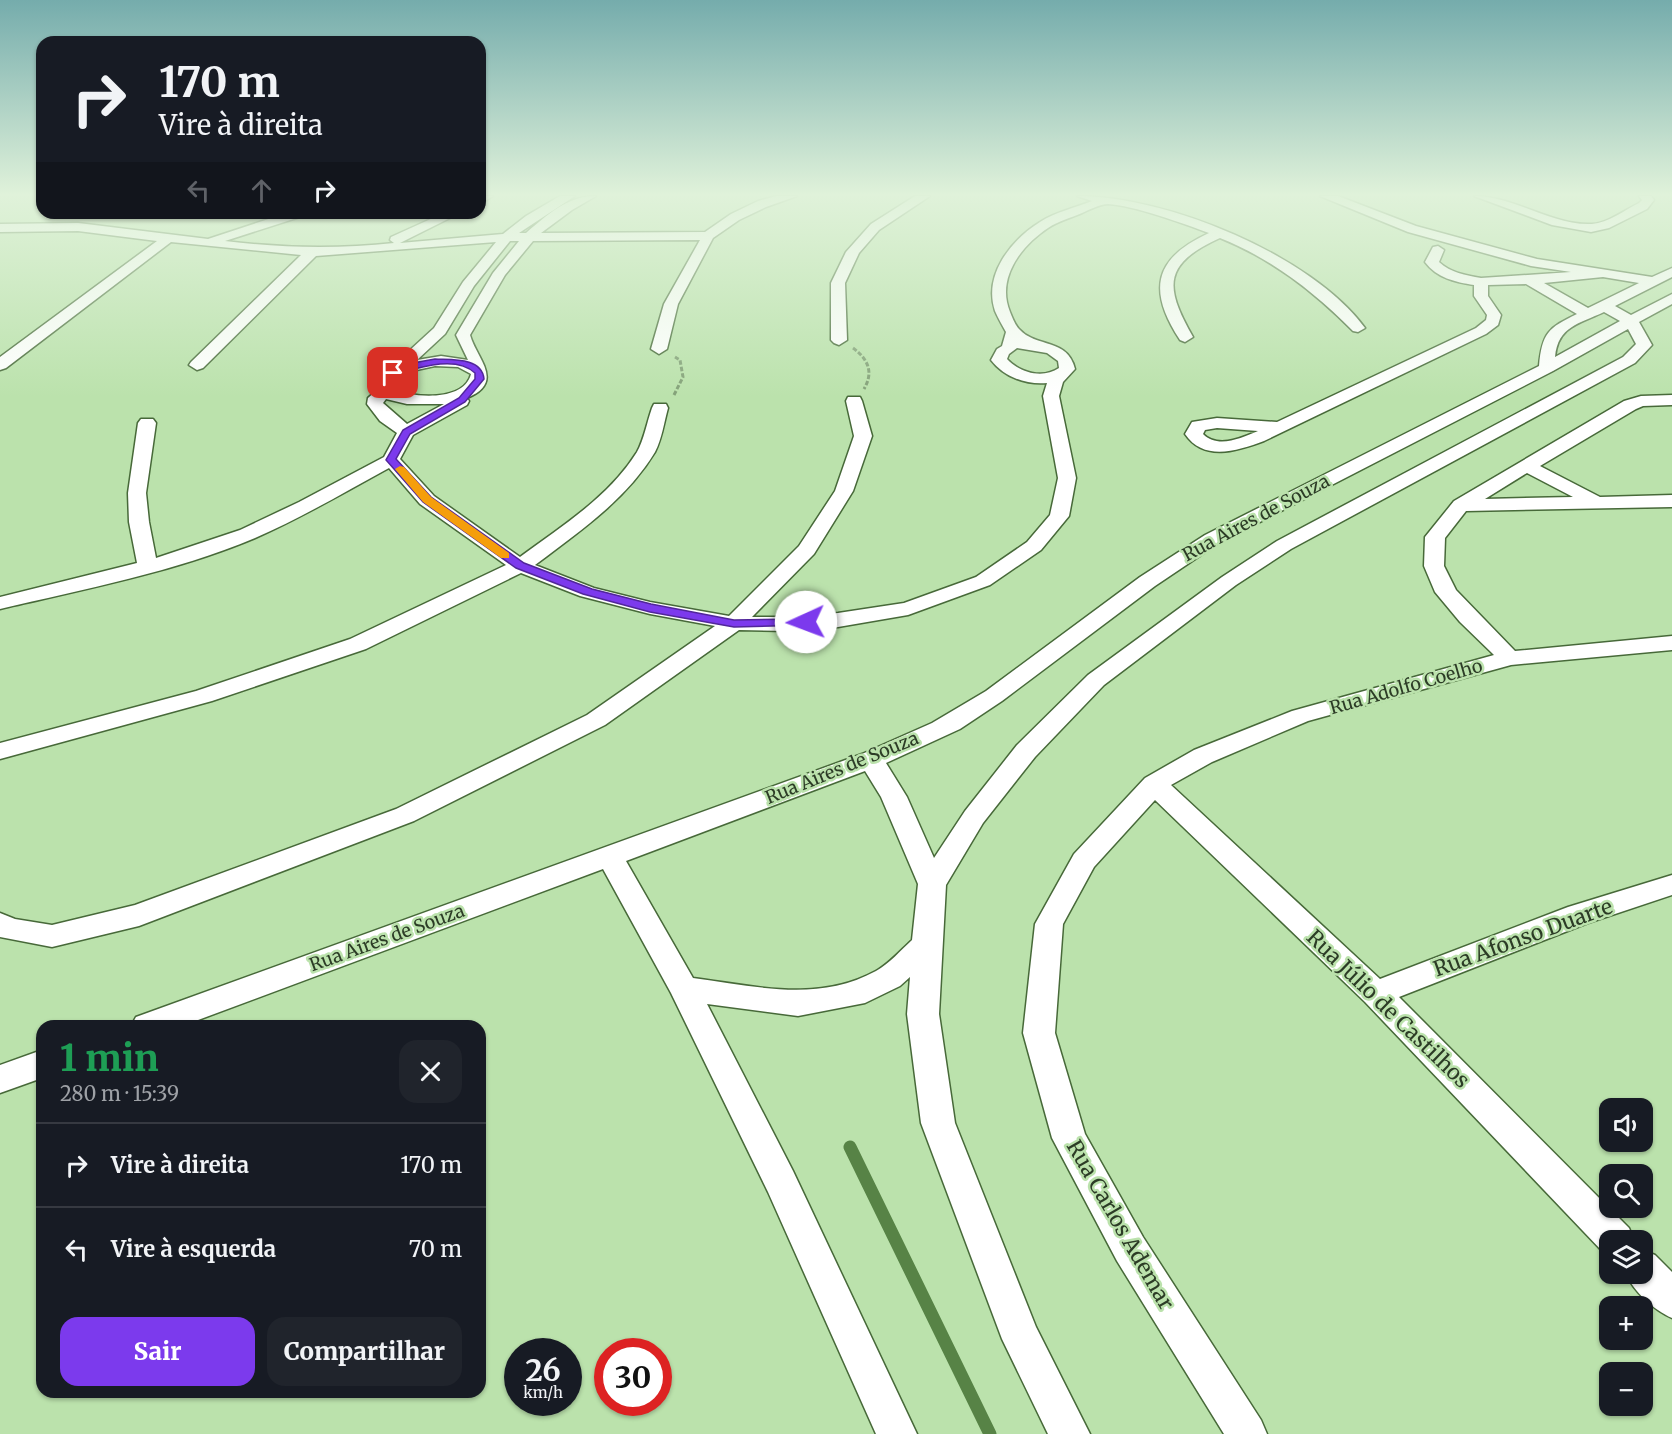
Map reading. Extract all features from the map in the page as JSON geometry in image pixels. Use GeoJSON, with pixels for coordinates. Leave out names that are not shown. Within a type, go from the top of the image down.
{"type":"FeatureCollection","features":[{"type":"Feature","properties":{"kind":"street"},"geometry":{"type":"LineString","coordinates":[[0,365],[135,263]]}},
{"type":"Feature","properties":{"kind":"street"},"geometry":{"type":"LineString","coordinates":[[197,365],[301,263]]}},
{"type":"Feature","properties":{"kind":"street"},"geometry":{"type":"LineString","coordinates":[[477,379],[452,397],[420,402],[392,397],[384,392],[382,383],[440,331],[468,285],[486,263]]}},
{"type":"Feature","properties":{"kind":"street"},"geometry":{"type":"LineString","coordinates":[[0,603],[148,567],[247,534],[306,506],[391,460],[406,432],[462,400],[477,379],[478,361],[464,342],[463,335],[486,291],[507,263]]}},
{"type":"Feature","properties":{"kind":"street"},"geometry":{"type":"LineString","coordinates":[[659,349],[671,304],[693,263]]}},
{"type":"Feature","properties":{"kind":"street"},"geometry":{"type":"LineString","coordinates":[[839,340],[838,283],[848,263]]}},
{"type":"Feature","properties":{"kind":"street"},"geometry":{"type":"LineString","coordinates":[[1008,263],[1003,270],[999,290],[1011,340]]}},
{"type":"Feature","properties":{"kind":"street"},"geometry":{"type":"LineString","coordinates":[[1175,263],[1169,271],[1165,288],[1170,309],[1185,337]]}},
{"type":"Feature","properties":{"kind":"street"},"geometry":{"type":"LineString","coordinates":[[1280,263],[1309,283],[1358,328]]}},
{"type":"Feature","properties":{"kind":"street"},"geometry":{"type":"LineString","coordinates":[[1433,263],[1437,268],[1452,276],[1481,286],[1559,297]]}},
{"type":"Feature","properties":{"kind":"street"},"geometry":{"type":"LineString","coordinates":[[1581,263],[1597,267],[1606,275]]}},
{"type":"Feature","properties":{"kind":"street"},"geometry":{"type":"LineString","coordinates":[[1486,266],[1531,280],[1587,314]]}},
{"type":"Feature","properties":{"kind":"street"},"geometry":{"type":"LineString","coordinates":[[1547,368],[1552,334],[1558,329],[1672,272]]}},
{"type":"Feature","properties":{"kind":"street"},"geometry":{"type":"LineString","coordinates":[[1481,286],[1493,280],[1606,275],[1653,281]]}},
{"type":"Feature","properties":{"kind":"street"},"geometry":{"type":"LineString","coordinates":[[1278,427],[1481,331],[1493,322],[1494,315],[1481,296],[1481,286]]}},
{"type":"Feature","properties":{"kind":"street","name":"Rua Aires de Souza"},"geometry":{"type":"LineString","coordinates":[[163,1020],[871,760],[960,718],[1003,690],[1169,564],[1203,544],[1547,368],[1672,298]]}},
{"type":"Feature","properties":{"kind":"street"},"geometry":{"type":"LineString","coordinates":[[1070,1434],[1021,1339],[938,1123],[923,1014],[932,884],[974,817],[1026,750],[1096,680],[1229,581],[1284,545],[1629,360],[1644,345],[1631,321],[1604,306]]}},
{"type":"Feature","properties":{"kind":"street"},"geometry":{"type":"LineString","coordinates":[[391,460],[427,500],[520,566],[587,592],[650,608],[734,623],[789,624],[838,620],[908,609],[983,581],[1034,546],[1059,516],[1067,478],[1051,396],[1055,382],[1066,369],[1065,359],[1051,349],[1011,340]]}},
{"type":"Feature","properties":{"kind":"street"},"geometry":{"type":"LineString","coordinates":[[1011,340],[999,360],[1003,366],[1041,385],[1051,396]]}},
{"type":"Feature","properties":{"kind":"street"},"geometry":{"type":"LineString","coordinates":[[393,373],[405,367],[435,361],[464,363],[474,367],[477,379]]}},
{"type":"Feature","properties":{"kind":"street"},"geometry":{"type":"LineString","coordinates":[[1026,377],[1042,378],[1062,374]]}},
{"type":"Feature","properties":{"kind":"street"},"geometry":{"type":"LineString","coordinates":[[384,392],[376,398],[375,404],[386,417],[406,432]]}},
{"type":"Feature","properties":{"kind":"street"},"geometry":{"type":"LineString","coordinates":[[1510,658],[1446,592],[1434,566],[1435,537],[1461,505],[1630,405],[1641,401],[1672,400]]}},
{"type":"Feature","properties":{"kind":"street"},"geometry":{"type":"LineString","coordinates":[[0,924],[9,929],[52,936],[139,915],[405,815],[596,720],[734,623],[807,550],[844,491],[863,436],[854,401]]}},
{"type":"Feature","properties":{"kind":"street"},"geometry":{"type":"LineString","coordinates":[[0,751],[204,696],[357,644],[520,566],[590,515],[628,477],[647,450],[660,408]]}},
{"type":"Feature","properties":{"kind":"street"},"geometry":{"type":"LineString","coordinates":[[147,423],[137,493],[139,522],[148,567]]}},
{"type":"Feature","properties":{"kind":"street"},"geometry":{"type":"LineString","coordinates":[[1528,466],[1555,482],[1597,501]]}},
{"type":"Feature","properties":{"kind":"street"},"geometry":{"type":"LineString","coordinates":[[1461,505],[1672,501]]}},
{"type":"Feature","properties":{"kind":"street","name":"Rua Adolfo Coelho"},"geometry":{"type":"LineString","coordinates":[[1154,784],[1203,756],[1300,716],[1510,658],[1672,644]]}},
{"type":"Feature","properties":{"kind":"street"},"geometry":{"type":"LineString","coordinates":[[871,760],[894,797],[932,884]]}},
{"type":"Feature","properties":{"kind":"street","name":"Rua Júlio de Castilhos"},"geometry":{"type":"LineString","coordinates":[[1154,784],[1376,993],[1606,1230]]}},
{"type":"Feature","properties":{"kind":"street","name":"Rua Carlos Ademar"},"geometry":{"type":"LineString","coordinates":[[1154,784],[1084,861],[1048,924],[1039,1033],[1069,1137],[1131,1249],[1247,1434]]}},
{"type":"Feature","properties":{"kind":"street"},"geometry":{"type":"LineString","coordinates":[[609,855],[684,988],[781,1182],[897,1434]]}},
{"type":"Feature","properties":{"kind":"street","name":"Rua Afonso Duarte"},"geometry":{"type":"LineString","coordinates":[[1376,993],[1578,915],[1672,885]]}},
{"type":"Feature","properties":{"kind":"street"},"geometry":{"type":"LineString","coordinates":[[684,988],[798,1004],[854,994],[889,978],[926,945]]}},
{"type":"Feature","properties":{"kind":"street"},"geometry":{"type":"LineString","coordinates":[[0,1079],[36,1066]]}},
{"type":"Feature","properties":{"kind":"street"},"geometry":{"type":"LineString","coordinates":[[1653,1279],[1672,1299]]}},
{"type":"Feature","properties":{"kind":"path"},"geometry":{"type":"LineString","coordinates":[[839,340],[861,353],[868,362],[871,374],[867,386],[854,401]]}},
{"type":"Feature","properties":{"kind":"path"},"geometry":{"type":"LineString","coordinates":[[659,349],[680,360],[683,377],[672,399],[660,408]]}},
{"type":"Feature","properties":{"kind":"waterway"},"geometry":{"type":"LineString","coordinates":[[850,1147],[990,1434]]}},
{"type":"Feature","properties":{"kind":"slow traffic"},"geometry":{"type":"LineString","coordinates":[[400,469],[427,500],[505,556]]}},
{"type":"Feature","properties":{"kind":"route"},"geometry":{"type":"LineString","coordinates":[[393,373],[419,363],[450,361],[474,367],[479,373],[480,379],[462,400],[406,432],[391,460],[427,500],[520,566],[587,592],[650,608],[734,623],[806,622]]}}]}
